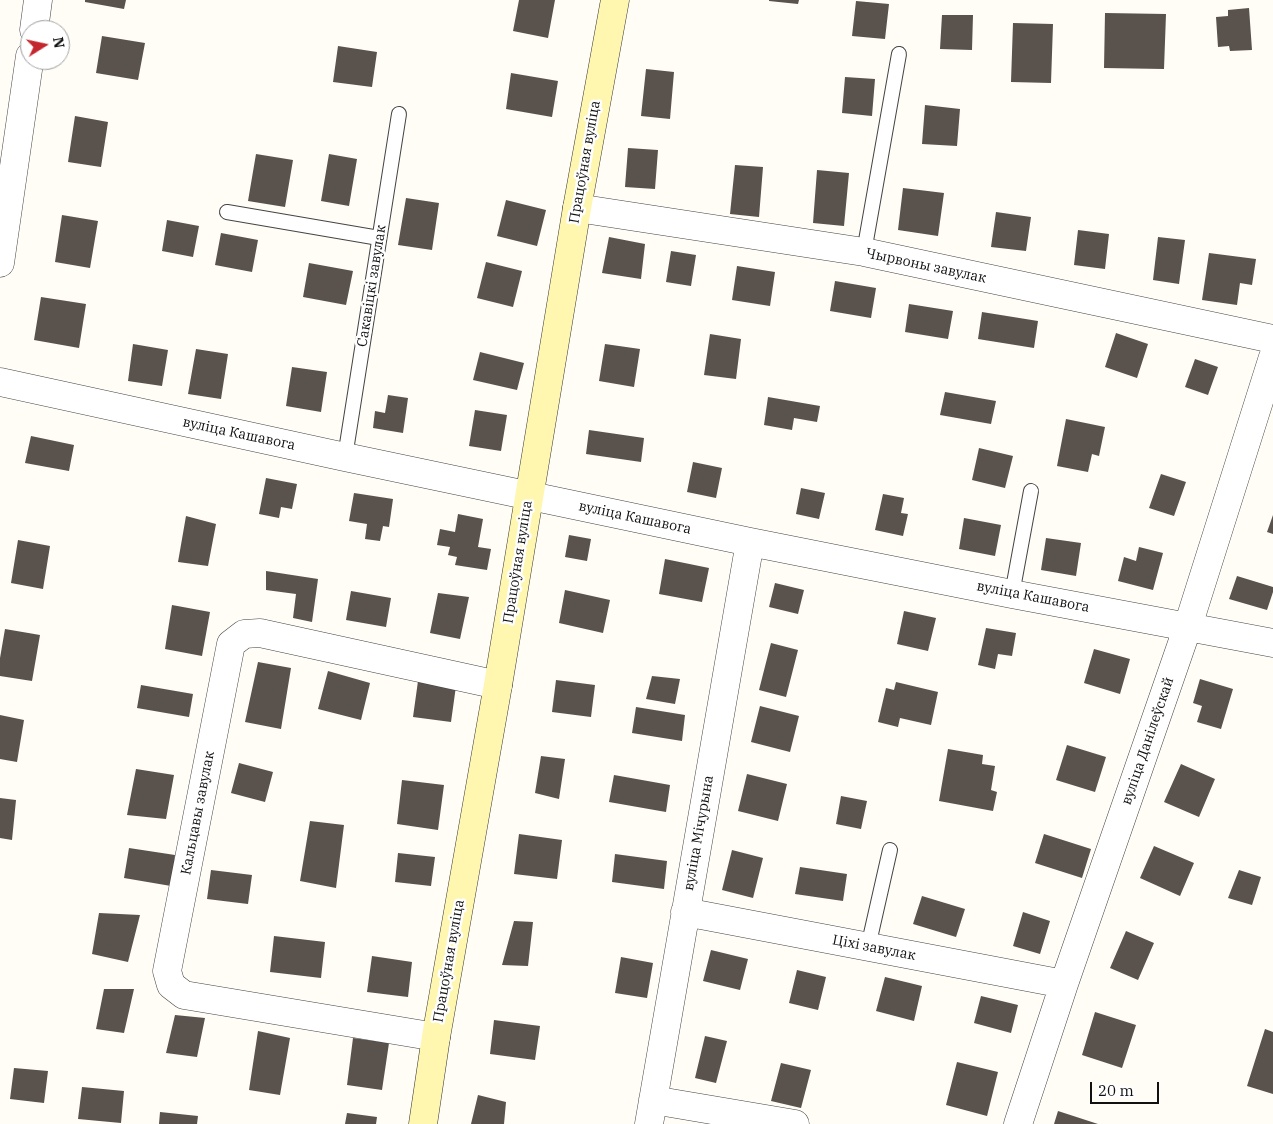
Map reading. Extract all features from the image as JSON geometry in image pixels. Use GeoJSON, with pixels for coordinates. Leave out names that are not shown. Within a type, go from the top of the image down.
{"type":"FeatureCollection","features":[{"type":"Feature","properties":{"kind":"main road","name":"Працоўная вуліца"},"geometry":{"type":"LineString","coordinates":[[423,1124],[436,1037],[498,685],[577,208],[615,0]]}},
{"type":"Feature","properties":{"kind":"street"},"geometry":{"type":"LineString","coordinates":[[35,20],[38,0]]}},
{"type":"Feature","properties":{"kind":"street"},"geometry":{"type":"LineString","coordinates":[[0,263],[28,70]]}},
{"type":"Feature","properties":{"kind":"street","name":"Чырвоны завулак"},"geometry":{"type":"LineString","coordinates":[[577,208],[864,252],[1273,339]]}},
{"type":"Feature","properties":{"kind":"street","name":"вуліца Данілеўскай"},"geometry":{"type":"LineString","coordinates":[[1018,1124],[1064,984],[1188,626],[1273,357]]}},
{"type":"Feature","properties":{"kind":"street","name":"вуліца Кашавога"},"geometry":{"type":"LineString","coordinates":[[0,382],[345,458],[750,542],[1273,643]]}},
{"type":"Feature","properties":{"kind":"street","name":"вуліца Мічурына"},"geometry":{"type":"LineString","coordinates":[[651,1112],[750,542]]}},
{"type":"Feature","properties":{"kind":"street","name":"Кальцавы завулак"},"geometry":{"type":"LineString","coordinates":[[436,1037],[184,995],[171,986],[167,971],[231,644],[244,634],[260,633],[498,685]]}},
{"type":"Feature","properties":{"kind":"street","name":"Ціхі завулак"},"geometry":{"type":"LineString","coordinates":[[685,912],[1064,984]]}},
{"type":"Feature","properties":{"kind":"street"},"geometry":{"type":"LineString","coordinates":[[651,1112],[795,1124]]}},
{"type":"Feature","properties":{"kind":"lane"},"geometry":{"type":"LineString","coordinates":[[864,252],[899,54]]}},
{"type":"Feature","properties":{"kind":"lane","name":"Сакавіцкі завулак"},"geometry":{"type":"LineString","coordinates":[[345,458],[399,114]]}},
{"type":"Feature","properties":{"kind":"lane"},"geometry":{"type":"LineString","coordinates":[[227,212],[379,238]]}},
{"type":"Feature","properties":{"kind":"lane"},"geometry":{"type":"LineString","coordinates":[[1012,594],[1031,491]]}},
{"type":"Feature","properties":{"kind":"lane"},"geometry":{"type":"LineString","coordinates":[[868,947],[890,850]]}},
{"type":"Feature","properties":{"kind":"building"},"geometry":{"type":"Polygon","coordinates":[[[85,0],[126,0],[124,9],[85,2],[85,0]]]}},
{"type":"Feature","properties":{"kind":"building"},"geometry":{"type":"Polygon","coordinates":[[[519,0],[555,0],[548,38],[513,31],[519,0]]]}},
{"type":"Feature","properties":{"kind":"building"},"geometry":{"type":"Polygon","coordinates":[[[769,0],[799,0],[798,4],[769,0]]]}},
{"type":"Feature","properties":{"kind":"building"},"geometry":{"type":"Polygon","coordinates":[[[856,1],[889,4],[885,39],[852,36],[856,1]]]}},
{"type":"Feature","properties":{"kind":"building"},"geometry":{"type":"Polygon","coordinates":[[[1249,8],[1252,50],[1230,51],[1229,46],[1218,47],[1216,17],[1228,16],[1228,10],[1249,8]]]}},
{"type":"Feature","properties":{"kind":"building"},"geometry":{"type":"Polygon","coordinates":[[[1105,13],[1166,14],[1164,69],[1104,68],[1105,13]]]}},
{"type":"Feature","properties":{"kind":"building"},"geometry":{"type":"Polygon","coordinates":[[[942,15],[973,15],[972,50],[940,49],[942,15]]]}},
{"type":"Feature","properties":{"kind":"building"},"geometry":{"type":"Polygon","coordinates":[[[1013,23],[1053,24],[1051,83],[1011,82],[1013,23]]]}},
{"type":"Feature","properties":{"kind":"building"},"geometry":{"type":"Polygon","coordinates":[[[102,36],[145,43],[138,80],[96,73],[102,36]]]}},
{"type":"Feature","properties":{"kind":"building"},"geometry":{"type":"Polygon","coordinates":[[[338,46],[377,52],[372,87],[333,82],[338,46]]]}},
{"type":"Feature","properties":{"kind":"building"},"geometry":{"type":"Polygon","coordinates":[[[646,69],[674,72],[670,119],[641,116],[646,69]]]}},
{"type":"Feature","properties":{"kind":"building"},"geometry":{"type":"Polygon","coordinates":[[[511,73],[558,81],[552,117],[506,109],[511,73]]]}},
{"type":"Feature","properties":{"kind":"building"},"geometry":{"type":"Polygon","coordinates":[[[845,77],[875,79],[872,116],[842,113],[845,77]]]}},
{"type":"Feature","properties":{"kind":"building"},"geometry":{"type":"Polygon","coordinates":[[[925,105],[960,109],[957,146],[922,144],[925,105]]]}},
{"type":"Feature","properties":{"kind":"building"},"geometry":{"type":"Polygon","coordinates":[[[75,116],[108,122],[101,167],[68,162],[75,116]]]}},
{"type":"Feature","properties":{"kind":"building"},"geometry":{"type":"Polygon","coordinates":[[[628,148],[658,150],[655,189],[625,187],[628,148]]]}},
{"type":"Feature","properties":{"kind":"building"},"geometry":{"type":"Polygon","coordinates":[[[256,154],[293,160],[285,207],[248,201],[256,154]]]}},
{"type":"Feature","properties":{"kind":"building"},"geometry":{"type":"Polygon","coordinates":[[[329,154],[357,159],[349,206],[321,201],[329,154]]]}},
{"type":"Feature","properties":{"kind":"building"},"geometry":{"type":"Polygon","coordinates":[[[735,165],[763,167],[759,217],[730,214],[735,165]]]}},
{"type":"Feature","properties":{"kind":"building"},"geometry":{"type":"Polygon","coordinates":[[[817,170],[849,173],[844,226],[813,223],[817,170]]]}},
{"type":"Feature","properties":{"kind":"building"},"geometry":{"type":"Polygon","coordinates":[[[903,188],[944,193],[938,236],[898,230],[903,188]]]}},
{"type":"Feature","properties":{"kind":"building"},"geometry":{"type":"Polygon","coordinates":[[[406,198],[439,203],[432,250],[398,245],[406,198]]]}},
{"type":"Feature","properties":{"kind":"building"},"geometry":{"type":"Polygon","coordinates":[[[506,200],[546,210],[537,246],[497,236],[506,200]]]}},
{"type":"Feature","properties":{"kind":"building"},"geometry":{"type":"Polygon","coordinates":[[[996,212],[1031,217],[1026,251],[991,247],[996,212]]]}},
{"type":"Feature","properties":{"kind":"building"},"geometry":{"type":"Polygon","coordinates":[[[62,215],[98,221],[90,268],[55,262],[62,215]]]}},
{"type":"Feature","properties":{"kind":"building"},"geometry":{"type":"Polygon","coordinates":[[[167,220],[199,226],[193,257],[162,251],[167,220]]]}},
{"type":"Feature","properties":{"kind":"building"},"geometry":{"type":"Polygon","coordinates":[[[1078,230],[1109,234],[1105,269],[1074,265],[1078,230]]]}},
{"type":"Feature","properties":{"kind":"building"},"geometry":{"type":"Polygon","coordinates":[[[221,233],[258,240],[252,272],[215,265],[221,233]]]}},
{"type":"Feature","properties":{"kind":"building"},"geometry":{"type":"Polygon","coordinates":[[[609,237],[645,244],[641,279],[602,273],[609,237]]]}},
{"type":"Feature","properties":{"kind":"building"},"geometry":{"type":"Polygon","coordinates":[[[1158,237],[1185,240],[1179,284],[1153,280],[1158,237]]]}},
{"type":"Feature","properties":{"kind":"building"},"geometry":{"type":"Polygon","coordinates":[[[671,251],[696,255],[691,286],[666,282],[671,251]]]}},
{"type":"Feature","properties":{"kind":"building"},"geometry":{"type":"Polygon","coordinates":[[[1209,253],[1256,259],[1252,285],[1240,283],[1237,305],[1202,300],[1209,253]]]}},
{"type":"Feature","properties":{"kind":"building"},"geometry":{"type":"Polygon","coordinates":[[[486,262],[522,271],[513,307],[477,298],[486,262]]]}},
{"type":"Feature","properties":{"kind":"building"},"geometry":{"type":"Polygon","coordinates":[[[309,263],[353,271],[346,305],[303,297],[309,263]]]}},
{"type":"Feature","properties":{"kind":"building"},"geometry":{"type":"Polygon","coordinates":[[[737,266],[775,272],[770,306],[732,300],[737,266]]]}},
{"type":"Feature","properties":{"kind":"building"},"geometry":{"type":"Polygon","coordinates":[[[835,281],[876,288],[871,318],[830,311],[835,281]]]}},
{"type":"Feature","properties":{"kind":"building"},"geometry":{"type":"Polygon","coordinates":[[[41,297],[86,304],[79,348],[34,340],[41,297]]]}},
{"type":"Feature","properties":{"kind":"building"},"geometry":{"type":"Polygon","coordinates":[[[909,304],[953,311],[948,339],[905,332],[909,304]]]}},
{"type":"Feature","properties":{"kind":"building"},"geometry":{"type":"Polygon","coordinates":[[[982,312],[1038,321],[1034,348],[978,339],[982,312]]]}},
{"type":"Feature","properties":{"kind":"building"},"geometry":{"type":"Polygon","coordinates":[[[1116,333],[1148,344],[1137,378],[1105,367],[1116,333]]]}},
{"type":"Feature","properties":{"kind":"building"},"geometry":{"type":"Polygon","coordinates":[[[710,334],[741,339],[736,379],[704,375],[710,334]]]}},
{"type":"Feature","properties":{"kind":"building"},"geometry":{"type":"Polygon","coordinates":[[[133,344],[168,350],[162,386],[128,381],[133,344]]]}},
{"type":"Feature","properties":{"kind":"building"},"geometry":{"type":"Polygon","coordinates":[[[605,344],[640,349],[634,387],[599,381],[605,344]]]}},
{"type":"Feature","properties":{"kind":"building"},"geometry":{"type":"Polygon","coordinates":[[[196,349],[228,354],[221,399],[188,394],[196,349]]]}},
{"type":"Feature","properties":{"kind":"building"},"geometry":{"type":"Polygon","coordinates":[[[480,352],[524,363],[517,390],[473,380],[480,352]]]}},
{"type":"Feature","properties":{"kind":"building"},"geometry":{"type":"Polygon","coordinates":[[[1195,359],[1218,367],[1208,395],[1185,387],[1195,359]]]}},
{"type":"Feature","properties":{"kind":"building"},"geometry":{"type":"Polygon","coordinates":[[[292,367],[327,372],[321,412],[286,406],[292,367]]]}},
{"type":"Feature","properties":{"kind":"building"},"geometry":{"type":"Polygon","coordinates":[[[945,392],[996,401],[991,424],[940,415],[945,392]]]}},
{"type":"Feature","properties":{"kind":"building"},"geometry":{"type":"Polygon","coordinates":[[[388,395],[408,398],[403,433],[373,428],[375,411],[385,413],[388,395]]]}},
{"type":"Feature","properties":{"kind":"building"},"geometry":{"type":"Polygon","coordinates":[[[768,397],[820,406],[817,422],[794,418],[792,430],[764,425],[768,397]]]}},
{"type":"Feature","properties":{"kind":"building"},"geometry":{"type":"Polygon","coordinates":[[[475,410],[507,415],[501,451],[469,446],[475,410]]]}},
{"type":"Feature","properties":{"kind":"building"},"geometry":{"type":"Polygon","coordinates":[[[1066,419],[1105,427],[1099,456],[1092,454],[1088,472],[1057,466],[1066,419]]]}},
{"type":"Feature","properties":{"kind":"building"},"geometry":{"type":"Polygon","coordinates":[[[589,430],[644,438],[641,462],[586,454],[589,430]]]}},
{"type":"Feature","properties":{"kind":"building"},"geometry":{"type":"Polygon","coordinates":[[[31,436],[74,445],[69,471],[25,463],[31,436]]]}},
{"type":"Feature","properties":{"kind":"building"},"geometry":{"type":"Polygon","coordinates":[[[979,448],[1013,456],[1005,488],[972,480],[979,448]]]}},
{"type":"Feature","properties":{"kind":"building"},"geometry":{"type":"Polygon","coordinates":[[[693,462],[722,468],[716,498],[687,492],[693,462]]]}},
{"type":"Feature","properties":{"kind":"building"},"geometry":{"type":"Polygon","coordinates":[[[1161,474],[1186,482],[1174,516],[1149,508],[1161,474]]]}},
{"type":"Feature","properties":{"kind":"building"},"geometry":{"type":"Polygon","coordinates":[[[266,478],[297,484],[292,509],[281,507],[279,518],[259,514],[266,478]]]}},
{"type":"Feature","properties":{"kind":"building"},"geometry":{"type":"Polygon","coordinates":[[[801,488],[825,493],[819,519],[796,514],[801,488]]]}},
{"type":"Feature","properties":{"kind":"building"},"geometry":{"type":"Polygon","coordinates":[[[354,493],[393,499],[389,527],[383,526],[380,541],[365,539],[367,524],[349,521],[354,493]]]}},
{"type":"Feature","properties":{"kind":"building"},"geometry":{"type":"Polygon","coordinates":[[[883,494],[904,498],[901,513],[908,514],[903,536],[875,530],[883,494]]]}},
{"type":"Feature","properties":{"kind":"building"},"geometry":{"type":"Polygon","coordinates":[[[458,514],[483,519],[478,547],[491,549],[487,570],[455,565],[457,557],[448,555],[450,547],[437,545],[440,529],[455,532],[458,514]]]}},
{"type":"Feature","properties":{"kind":"building"},"geometry":{"type":"Polygon","coordinates":[[[1273,515],[1273,534],[1267,532],[1273,515]]]}},
{"type":"Feature","properties":{"kind":"building"},"geometry":{"type":"Polygon","coordinates":[[[186,516],[216,524],[208,566],[178,562],[186,516]]]}},
{"type":"Feature","properties":{"kind":"building"},"geometry":{"type":"Polygon","coordinates":[[[964,518],[1001,525],[995,556],[959,549],[964,518]]]}},
{"type":"Feature","properties":{"kind":"building"},"geometry":{"type":"Polygon","coordinates":[[[569,535],[591,539],[587,561],[565,557],[569,535]]]}},
{"type":"Feature","properties":{"kind":"building"},"geometry":{"type":"Polygon","coordinates":[[[1046,538],[1081,543],[1076,576],[1041,570],[1046,538]]]}},
{"type":"Feature","properties":{"kind":"building"},"geometry":{"type":"Polygon","coordinates":[[[18,540],[50,546],[43,589],[11,583],[18,540]]]}},
{"type":"Feature","properties":{"kind":"building"},"geometry":{"type":"Polygon","coordinates":[[[1139,547],[1163,553],[1153,590],[1118,581],[1124,557],[1136,561],[1139,547]]]}},
{"type":"Feature","properties":{"kind":"building"},"geometry":{"type":"Polygon","coordinates":[[[665,559],[709,568],[702,602],[659,594],[665,559]]]}},
{"type":"Feature","properties":{"kind":"building"},"geometry":{"type":"Polygon","coordinates":[[[266,571],[318,579],[312,622],[293,618],[296,594],[266,590],[266,571]]]}},
{"type":"Feature","properties":{"kind":"building"},"geometry":{"type":"Polygon","coordinates":[[[1237,576],[1273,587],[1267,610],[1229,599],[1237,576]]]}},
{"type":"Feature","properties":{"kind":"building"},"geometry":{"type":"Polygon","coordinates":[[[775,583],[804,590],[798,614],[769,607],[775,583]]]}},
{"type":"Feature","properties":{"kind":"building"},"geometry":{"type":"Polygon","coordinates":[[[565,590],[610,600],[603,633],[559,623],[565,590]]]}},
{"type":"Feature","properties":{"kind":"building"},"geometry":{"type":"Polygon","coordinates":[[[351,591],[391,598],[386,627],[346,620],[351,591]]]}},
{"type":"Feature","properties":{"kind":"building"},"geometry":{"type":"Polygon","coordinates":[[[438,593],[469,597],[460,639],[430,633],[438,593]]]}},
{"type":"Feature","properties":{"kind":"building"},"geometry":{"type":"Polygon","coordinates":[[[172,605],[210,612],[202,656],[165,649],[172,605]]]}},
{"type":"Feature","properties":{"kind":"building"},"geometry":{"type":"Polygon","coordinates":[[[904,611],[936,618],[928,651],[897,644],[904,611]]]}},
{"type":"Feature","properties":{"kind":"building"},"geometry":{"type":"Polygon","coordinates":[[[986,628],[1016,633],[1012,656],[998,654],[995,669],[978,665],[986,628]]]}},
{"type":"Feature","properties":{"kind":"building"},"geometry":{"type":"Polygon","coordinates":[[[5,629],[40,635],[32,681],[0,676],[0,658],[5,629]]]}},
{"type":"Feature","properties":{"kind":"building"},"geometry":{"type":"Polygon","coordinates":[[[771,643],[798,650],[786,697],[759,690],[771,643]]]}},
{"type":"Feature","properties":{"kind":"building"},"geometry":{"type":"Polygon","coordinates":[[[1094,649],[1130,659],[1120,694],[1084,683],[1094,649]]]}},
{"type":"Feature","properties":{"kind":"building"},"geometry":{"type":"Polygon","coordinates":[[[258,662],[291,668],[281,729],[245,722],[258,662]]]}},
{"type":"Feature","properties":{"kind":"building"},"geometry":{"type":"Polygon","coordinates":[[[328,671],[370,683],[361,720],[318,709],[328,671]]]}},
{"type":"Feature","properties":{"kind":"building"},"geometry":{"type":"Polygon","coordinates":[[[652,676],[680,679],[675,704],[646,699],[652,676]]]}},
{"type":"Feature","properties":{"kind":"building"},"geometry":{"type":"Polygon","coordinates":[[[1200,679],[1233,689],[1221,729],[1197,722],[1202,706],[1193,703],[1200,679]]]}},
{"type":"Feature","properties":{"kind":"building"},"geometry":{"type":"Polygon","coordinates":[[[556,680],[595,685],[591,717],[552,712],[556,680]]]}},
{"type":"Feature","properties":{"kind":"building"},"geometry":{"type":"Polygon","coordinates":[[[418,681],[456,686],[451,722],[413,717],[418,681]]]}},
{"type":"Feature","properties":{"kind":"building"},"geometry":{"type":"Polygon","coordinates":[[[896,682],[938,692],[931,725],[900,718],[898,727],[878,722],[886,688],[894,690],[896,682]]]}},
{"type":"Feature","properties":{"kind":"building"},"geometry":{"type":"Polygon","coordinates":[[[141,685],[193,694],[189,717],[137,708],[141,685]]]}},
{"type":"Feature","properties":{"kind":"building"},"geometry":{"type":"Polygon","coordinates":[[[760,706],[799,716],[790,752],[751,742],[760,706]]]}},
{"type":"Feature","properties":{"kind":"building"},"geometry":{"type":"Polygon","coordinates":[[[636,707],[685,715],[682,741],[632,733],[636,707]]]}},
{"type":"Feature","properties":{"kind":"building"},"geometry":{"type":"Polygon","coordinates":[[[0,715],[24,720],[17,762],[0,759],[0,715]]]}},
{"type":"Feature","properties":{"kind":"building"},"geometry":{"type":"Polygon","coordinates":[[[1067,745],[1106,757],[1095,792],[1056,780],[1067,745]]]}},
{"type":"Feature","properties":{"kind":"building"},"geometry":{"type":"Polygon","coordinates":[[[948,749],[983,755],[982,764],[995,766],[991,790],[997,792],[993,811],[939,801],[948,749]]]}},
{"type":"Feature","properties":{"kind":"building"},"geometry":{"type":"Polygon","coordinates":[[[541,756],[565,759],[559,799],[535,793],[541,756]]]}},
{"type":"Feature","properties":{"kind":"building"},"geometry":{"type":"Polygon","coordinates":[[[239,763],[273,772],[265,802],[231,793],[239,763]]]}},
{"type":"Feature","properties":{"kind":"building"},"geometry":{"type":"Polygon","coordinates":[[[1181,764],[1215,779],[1199,817],[1164,802],[1181,764]]]}},
{"type":"Feature","properties":{"kind":"building"},"geometry":{"type":"Polygon","coordinates":[[[136,769],[174,775],[166,819],[127,815],[136,769]]]}},
{"type":"Feature","properties":{"kind":"building"},"geometry":{"type":"Polygon","coordinates":[[[747,774],[787,784],[778,821],[738,811],[747,774]]]}},
{"type":"Feature","properties":{"kind":"building"},"geometry":{"type":"Polygon","coordinates":[[[614,775],[670,785],[666,812],[609,802],[614,775]]]}},
{"type":"Feature","properties":{"kind":"building"},"geometry":{"type":"Polygon","coordinates":[[[402,780],[444,785],[438,830],[397,824],[402,780]]]}},
{"type":"Feature","properties":{"kind":"building"},"geometry":{"type":"Polygon","coordinates":[[[841,796],[867,801],[861,829],[836,824],[841,796]]]}},
{"type":"Feature","properties":{"kind":"building"},"geometry":{"type":"Polygon","coordinates":[[[0,798],[16,800],[12,840],[0,838],[0,798]]]}},
{"type":"Feature","properties":{"kind":"building"},"geometry":{"type":"Polygon","coordinates":[[[310,821],[344,825],[336,888],[300,881],[310,821]]]}},
{"type":"Feature","properties":{"kind":"building"},"geometry":{"type":"Polygon","coordinates":[[[519,834],[562,840],[557,879],[514,874],[519,834]]]}},
{"type":"Feature","properties":{"kind":"building"},"geometry":{"type":"Polygon","coordinates":[[[1044,834],[1091,849],[1082,878],[1035,863],[1044,834]]]}},
{"type":"Feature","properties":{"kind":"building"},"geometry":{"type":"Polygon","coordinates":[[[1154,846],[1194,863],[1180,896],[1140,878],[1154,846]]]}},
{"type":"Feature","properties":{"kind":"building"},"geometry":{"type":"Polygon","coordinates":[[[129,848],[175,855],[171,886],[124,878],[129,848]]]}},
{"type":"Feature","properties":{"kind":"building"},"geometry":{"type":"Polygon","coordinates":[[[732,850],[763,858],[753,898],[722,890],[732,850]]]}},
{"type":"Feature","properties":{"kind":"building"},"geometry":{"type":"Polygon","coordinates":[[[398,853],[435,857],[431,886],[395,882],[398,853]]]}},
{"type":"Feature","properties":{"kind":"building"},"geometry":{"type":"Polygon","coordinates":[[[615,854],[667,861],[664,889],[612,882],[615,854]]]}},
{"type":"Feature","properties":{"kind":"building"},"geometry":{"type":"Polygon","coordinates":[[[800,867],[847,874],[843,901],[795,894],[800,867]]]}},
{"type":"Feature","properties":{"kind":"building"},"geometry":{"type":"Polygon","coordinates":[[[211,870],[252,875],[248,904],[207,899],[211,870]]]}},
{"type":"Feature","properties":{"kind":"building"},"geometry":{"type":"Polygon","coordinates":[[[1239,870],[1261,877],[1252,905],[1228,898],[1239,870]]]}},
{"type":"Feature","properties":{"kind":"building"},"geometry":{"type":"Polygon","coordinates":[[[922,896],[965,909],[956,937],[913,924],[922,896]]]}},
{"type":"Feature","properties":{"kind":"building"},"geometry":{"type":"Polygon","coordinates":[[[1023,912],[1050,921],[1040,954],[1013,946],[1023,912]]]}},
{"type":"Feature","properties":{"kind":"building"},"geometry":{"type":"Polygon","coordinates":[[[99,913],[140,915],[128,962],[92,954],[99,913]]]}},
{"type":"Feature","properties":{"kind":"building"},"geometry":{"type":"Polygon","coordinates":[[[514,921],[533,922],[528,966],[502,965],[514,921]]]}},
{"type":"Feature","properties":{"kind":"building"},"geometry":{"type":"Polygon","coordinates":[[[1126,931],[1154,943],[1138,980],[1110,968],[1126,931]]]}},
{"type":"Feature","properties":{"kind":"building"},"geometry":{"type":"Polygon","coordinates":[[[274,936],[325,942],[321,978],[270,972],[274,936]]]}},
{"type":"Feature","properties":{"kind":"building"},"geometry":{"type":"Polygon","coordinates":[[[711,950],[748,959],[740,990],[703,981],[711,950]]]}},
{"type":"Feature","properties":{"kind":"building"},"geometry":{"type":"Polygon","coordinates":[[[372,956],[412,962],[408,997],[367,992],[372,956]]]}},
{"type":"Feature","properties":{"kind":"building"},"geometry":{"type":"Polygon","coordinates":[[[621,957],[653,963],[647,998],[615,993],[621,957]]]}},
{"type":"Feature","properties":{"kind":"building"},"geometry":{"type":"Polygon","coordinates":[[[797,970],[826,977],[818,1010],[789,1003],[797,970]]]}},
{"type":"Feature","properties":{"kind":"building"},"geometry":{"type":"Polygon","coordinates":[[[885,977],[922,986],[914,1021],[876,1011],[885,977]]]}},
{"type":"Feature","properties":{"kind":"building"},"geometry":{"type":"Polygon","coordinates":[[[104,989],[134,989],[124,1033],[96,1029],[104,989]]]}},
{"type":"Feature","properties":{"kind":"building"},"geometry":{"type":"Polygon","coordinates":[[[981,996],[1018,1005],[1011,1033],[974,1023],[981,996]]]}},
{"type":"Feature","properties":{"kind":"building"},"geometry":{"type":"Polygon","coordinates":[[[1095,1012],[1136,1025],[1122,1068],[1082,1055],[1095,1012]]]}},
{"type":"Feature","properties":{"kind":"building"},"geometry":{"type":"Polygon","coordinates":[[[175,1015],[205,1018],[197,1057],[166,1053],[175,1015]]]}},
{"type":"Feature","properties":{"kind":"building"},"geometry":{"type":"Polygon","coordinates":[[[494,1020],[540,1026],[535,1060],[490,1054],[494,1020]]]}},
{"type":"Feature","properties":{"kind":"building"},"geometry":{"type":"Polygon","coordinates":[[[1265,1029],[1273,1032],[1273,1094],[1247,1086],[1265,1029]]]}},
{"type":"Feature","properties":{"kind":"building"},"geometry":{"type":"Polygon","coordinates":[[[258,1031],[290,1038],[280,1095],[249,1090],[258,1031]]]}},
{"type":"Feature","properties":{"kind":"building"},"geometry":{"type":"Polygon","coordinates":[[[705,1036],[727,1041],[716,1083],[695,1078],[705,1036]]]}},
{"type":"Feature","properties":{"kind":"building"},"geometry":{"type":"Polygon","coordinates":[[[353,1038],[389,1043],[382,1090],[347,1085],[353,1038]]]}},
{"type":"Feature","properties":{"kind":"building"},"geometry":{"type":"Polygon","coordinates":[[[957,1062],[998,1072],[987,1116],[946,1105],[957,1062]]]}},
{"type":"Feature","properties":{"kind":"building"},"geometry":{"type":"Polygon","coordinates":[[[781,1063],[811,1070],[801,1108],[771,1101],[781,1063]]]}},
{"type":"Feature","properties":{"kind":"building"},"geometry":{"type":"Polygon","coordinates":[[[14,1068],[48,1071],[44,1103],[10,1099],[14,1068]]]}},
{"type":"Feature","properties":{"kind":"building"},"geometry":{"type":"Polygon","coordinates":[[[82,1087],[124,1091],[121,1123],[78,1119],[82,1087]]]}},
{"type":"Feature","properties":{"kind":"building"},"geometry":{"type":"Polygon","coordinates":[[[478,1095],[506,1102],[504,1124],[471,1124],[478,1095]]]}},
{"type":"Feature","properties":{"kind":"building"},"geometry":{"type":"Polygon","coordinates":[[[1058,1111],[1098,1124],[1054,1124],[1058,1111]]]}},
{"type":"Feature","properties":{"kind":"building"},"geometry":{"type":"Polygon","coordinates":[[[160,1112],[198,1116],[197,1124],[159,1124],[160,1112]]]}},
{"type":"Feature","properties":{"kind":"building"},"geometry":{"type":"Polygon","coordinates":[[[347,1113],[377,1117],[376,1124],[345,1124],[347,1113]]]}}]}
